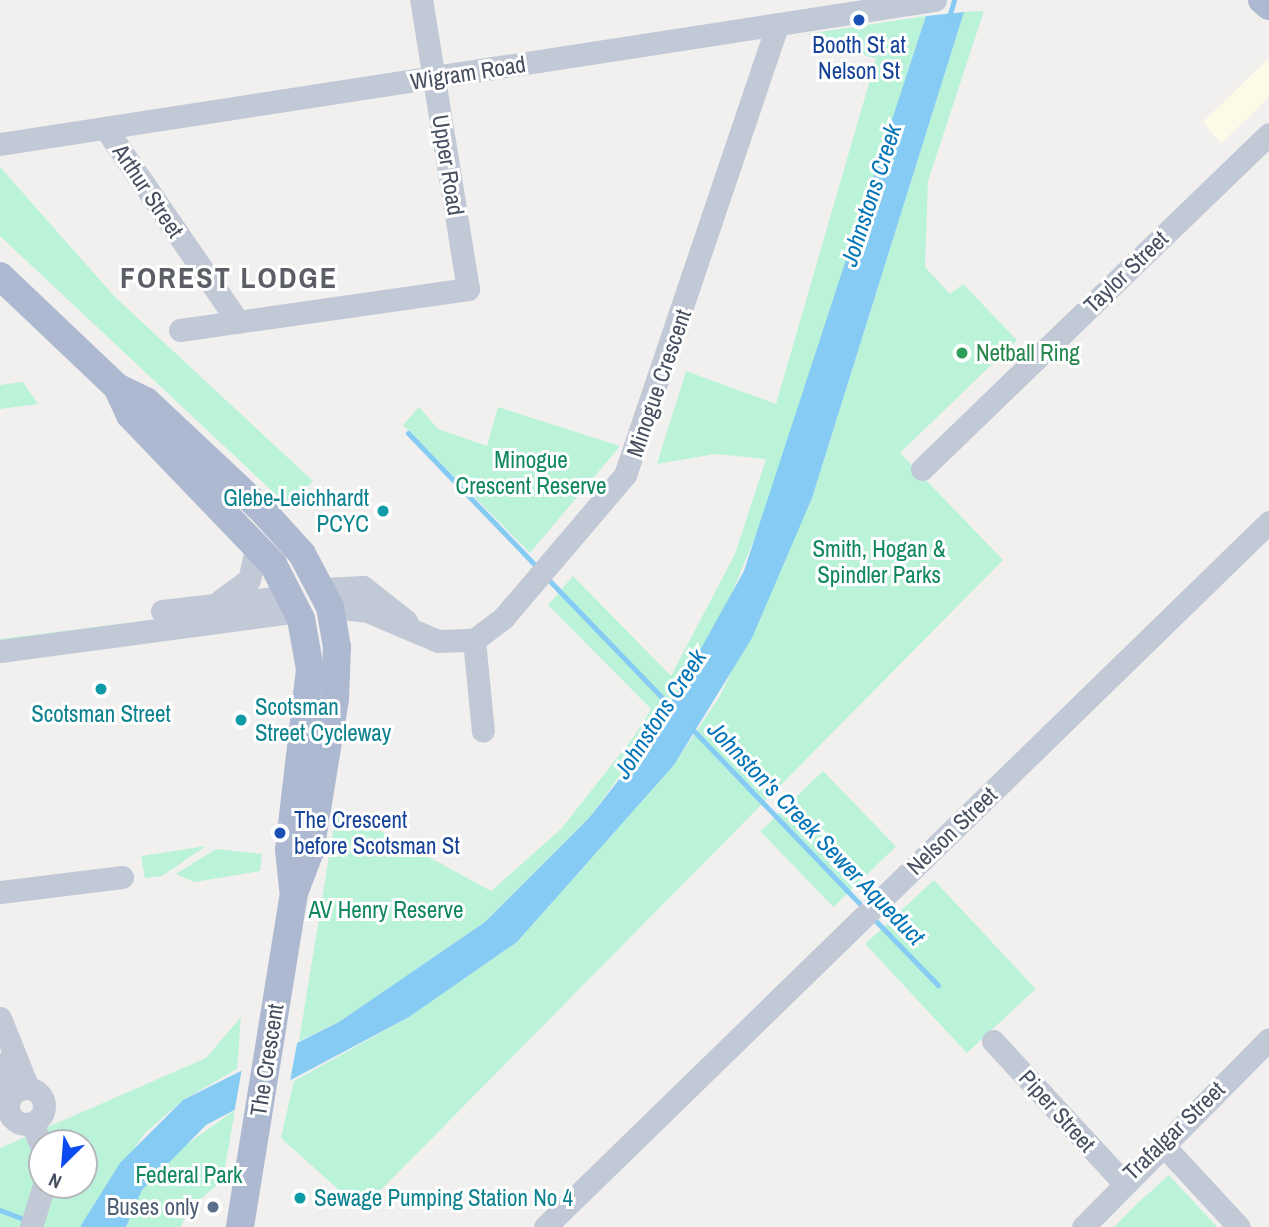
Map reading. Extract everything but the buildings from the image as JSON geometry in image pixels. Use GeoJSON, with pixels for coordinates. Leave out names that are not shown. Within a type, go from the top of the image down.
{"type":"FeatureCollection","features":[{"type":"Feature","properties":{"kind":"main road"},"geometry":{"type":"LineString","coordinates":[[1262,0],[1269,6]]}},
{"type":"Feature","properties":{"kind":"main road"},"geometry":{"type":"LineString","coordinates":[[0,276],[117,387],[146,401],[263,511],[326,598],[295,603],[257,546],[130,415],[117,387]]}},
{"type":"Feature","properties":{"kind":"main road","name":"The Crescent"},"geometry":{"type":"LineString","coordinates":[[240,1227],[294,893],[310,851],[336,689],[326,598]]}},
{"type":"Feature","properties":{"kind":"main road","name":"The Crescent"},"geometry":{"type":"LineString","coordinates":[[294,893],[289,850],[310,668],[295,603]]}},
{"type":"Feature","properties":{"kind":"street","name":"Upper Road"},"geometry":{"type":"LineString","coordinates":[[237,322],[467,289],[421,0]]}},
{"type":"Feature","properties":{"kind":"street","name":"Wigram Road"},"geometry":{"type":"LineString","coordinates":[[0,144],[929,1]]}},
{"type":"Feature","properties":{"kind":"street","name":"Minogue Crescent"},"geometry":{"type":"LineString","coordinates":[[474,640],[513,607],[630,468],[778,24]]}},
{"type":"Feature","properties":{"kind":"street","name":"Arthur Street"},"geometry":{"type":"LineString","coordinates":[[106,129],[237,322]]}},
{"type":"Feature","properties":{"kind":"street","name":"Taylor Street"},"geometry":{"type":"LineString","coordinates":[[922,469],[1269,134]]}},
{"type":"Feature","properties":{"kind":"street"},"geometry":{"type":"LineString","coordinates":[[180,330],[237,322]]}},
{"type":"Feature","properties":{"kind":"street","name":"Nelson Street"},"geometry":{"type":"LineString","coordinates":[[545,1227],[1269,522]]}},
{"type":"Feature","properties":{"kind":"street"},"geometry":{"type":"LineString","coordinates":[[215,603],[247,583],[257,546]]}},
{"type":"Feature","properties":{"kind":"street"},"geometry":{"type":"LineString","coordinates":[[326,598],[346,584],[368,589],[421,636],[474,640],[483,731]]}},
{"type":"Feature","properties":{"kind":"street"},"geometry":{"type":"LineString","coordinates":[[0,636],[215,603],[295,603]]}},
{"type":"Feature","properties":{"kind":"street"},"geometry":{"type":"LineString","coordinates":[[0,651],[295,603]]}},
{"type":"Feature","properties":{"kind":"street"},"geometry":{"type":"LineString","coordinates":[[0,892],[122,877]]}},
{"type":"Feature","properties":{"kind":"street"},"geometry":{"type":"LineString","coordinates":[[0,1018],[20,1091],[12,1118],[32,1124],[34,1129]]}},
{"type":"Feature","properties":{"kind":"street","name":"Trafalgar Street"},"geometry":{"type":"LineString","coordinates":[[1085,1226],[1122,1181],[1164,1146],[1269,1039]]}},
{"type":"Feature","properties":{"kind":"street","name":"Piper Street"},"geometry":{"type":"LineString","coordinates":[[993,1041],[1122,1181]]}},
{"type":"Feature","properties":{"kind":"street"},"geometry":{"type":"LineString","coordinates":[[0,1064],[20,1091]]}},
{"type":"Feature","properties":{"kind":"street"},"geometry":{"type":"LineString","coordinates":[[1164,1146],[1239,1227]]}},
{"type":"Feature","properties":{"kind":"street"},"geometry":{"type":"LineString","coordinates":[[34,1221],[40,1199]]}},
{"type":"Feature","properties":{"kind":"shaded area"},"geometry":{"type":"Polygon","coordinates":[[[1269,58],[1269,97],[1221,144],[1203,122],[1269,58]]]}},
{"type":"Feature","properties":{"kind":"green space","name":"Smith, Hogan & Spindler Parks"},"geometry":{"type":"Polygon","coordinates":[[[984,11],[928,181],[925,267],[950,294],[963,284],[1017,340],[900,453],[1003,560],[361,1210],[281,1138],[294,1081],[409,1017],[517,942],[674,765],[720,696],[812,498],[964,12],[984,11]]]}},
{"type":"Feature","properties":{"kind":"green space","name":"AV Henry Reserve"},"geometry":{"type":"Polygon","coordinates":[[[926,16],[769,503],[721,620],[679,695],[589,818],[485,922],[339,1022],[299,1041],[337,807],[491,891],[561,829],[635,735],[651,709],[548,605],[573,576],[671,676],[735,554],[766,459],[715,454],[657,464],[686,371],[776,404],[876,59],[807,34],[926,16]]]}},
{"type":"Feature","properties":{"kind":"green space"},"geometry":{"type":"Polygon","coordinates":[[[0,167],[115,297],[313,481],[288,506],[0,236],[0,167]]]}},
{"type":"Feature","properties":{"kind":"green space"},"geometry":{"type":"Polygon","coordinates":[[[23,382],[38,404],[0,409],[0,385],[23,382]]]}},
{"type":"Feature","properties":{"kind":"green space","name":"Minogue Crescent Reserve"},"geometry":{"type":"Polygon","coordinates":[[[419,407],[438,429],[487,446],[498,407],[620,446],[530,553],[403,425],[419,407]]]}},
{"type":"Feature","properties":{"kind":"green space"},"geometry":{"type":"Polygon","coordinates":[[[190,615],[0,647],[0,639],[190,615]]]}},
{"type":"Feature","properties":{"kind":"green space"},"geometry":{"type":"Polygon","coordinates":[[[823,771],[896,847],[833,907],[760,831],[823,771]]]}},
{"type":"Feature","properties":{"kind":"green space"},"geometry":{"type":"Polygon","coordinates":[[[206,846],[162,876],[145,878],[141,856],[206,846]]]}},
{"type":"Feature","properties":{"kind":"green space"},"geometry":{"type":"Polygon","coordinates":[[[216,849],[262,854],[260,871],[194,882],[176,874],[216,849]]]}},
{"type":"Feature","properties":{"kind":"green space"},"geometry":{"type":"Polygon","coordinates":[[[934,880],[1036,989],[967,1053],[865,944],[934,880]]]}},
{"type":"Feature","properties":{"kind":"green space"},"geometry":{"type":"Polygon","coordinates":[[[241,1017],[237,1069],[183,1100],[145,1133],[80,1227],[0,1227],[0,1148],[28,1136],[28,1199],[98,1199],[98,1129],[43,1129],[206,1058],[241,1017]]]}},
{"type":"Feature","properties":{"kind":"green space","name":"Federal Park"},"geometry":{"type":"Polygon","coordinates":[[[235,1110],[223,1179],[187,1212],[181,1227],[126,1227],[142,1190],[169,1157],[235,1110]]]}},
{"type":"Feature","properties":{"kind":"green space"},"geometry":{"type":"Polygon","coordinates":[[[1169,1175],[1217,1227],[1114,1227],[1139,1202],[1169,1175]]]}},
{"type":"Feature","properties":{"kind":"water","name":"Johnstons Creek"},"geometry":{"type":"Polygon","coordinates":[[[964,12],[812,498],[752,638],[674,765],[517,942],[409,1017],[206,1125],[142,1190],[126,1227],[80,1227],[120,1163],[183,1100],[339,1022],[485,922],[589,818],[650,740],[744,571],[926,16],[964,12]]]}},
{"type":"Feature","properties":{"kind":"pier"},"geometry":{"type":"Polygon","coordinates":[[[298,1038],[289,1087],[234,1114],[243,1062],[298,1038]]]}},
{"type":"Feature","properties":{"kind":"waterway","name":"Johnstons Creek"},"geometry":{"type":"LineString","coordinates":[[948,20],[954,0]]}},
{"type":"Feature","properties":{"kind":"waterway","name":"Johnston's Creek Sewer Aqueduct"},"geometry":{"type":"LineString","coordinates":[[408,433],[538,568]]}},
{"type":"Feature","properties":{"kind":"waterway","name":"Johnston's Creek Sewer Aqueduct"},"geometry":{"type":"LineString","coordinates":[[545,576],[674,710]]}},
{"type":"Feature","properties":{"kind":"waterway","name":"Johnston's Creek Sewer Aqueduct"},"geometry":{"type":"LineString","coordinates":[[693,730],[863,907]]}},
{"type":"Feature","properties":{"kind":"waterway","name":"Johnston's Creek Sewer Aqueduct"},"geometry":{"type":"LineString","coordinates":[[872,917],[938,985]]}},
{"type":"Feature","properties":{"kind":"waterway"},"geometry":{"type":"LineString","coordinates":[[0,1210],[26,1220]]}},
{"type":"Feature","properties":{"kind":"place","name":"Booth St at Nelson St"},"geometry":{"type":"Point","coordinates":[859,20]}},
{"type":"Feature","properties":{"kind":"place","name":"Netball Ring"},"geometry":{"type":"Point","coordinates":[962,353]}},
{"type":"Feature","properties":{"kind":"place","name":"Glebe-Leichhardt PCYC"},"geometry":{"type":"Point","coordinates":[383,511]}},
{"type":"Feature","properties":{"kind":"place","name":"Scotsman Street"},"geometry":{"type":"Point","coordinates":[101,689]}},
{"type":"Feature","properties":{"kind":"place","name":"Scotsman Street Cycleway"},"geometry":{"type":"Point","coordinates":[241,720]}},
{"type":"Feature","properties":{"kind":"place","name":"The Crescent before Scotsman St"},"geometry":{"type":"Point","coordinates":[280,833]}},
{"type":"Feature","properties":{"kind":"place","name":"Sewage Pumping Station No 4"},"geometry":{"type":"Point","coordinates":[300,1198]}},
{"type":"Feature","properties":{"kind":"place","name":"Buses only"},"geometry":{"type":"Point","coordinates":[213,1207]}},
{"type":"Feature","properties":{"kind":"district","name":"FOREST LODGE"},"geometry":{"type":"Point","coordinates":[229,277]}}]}
